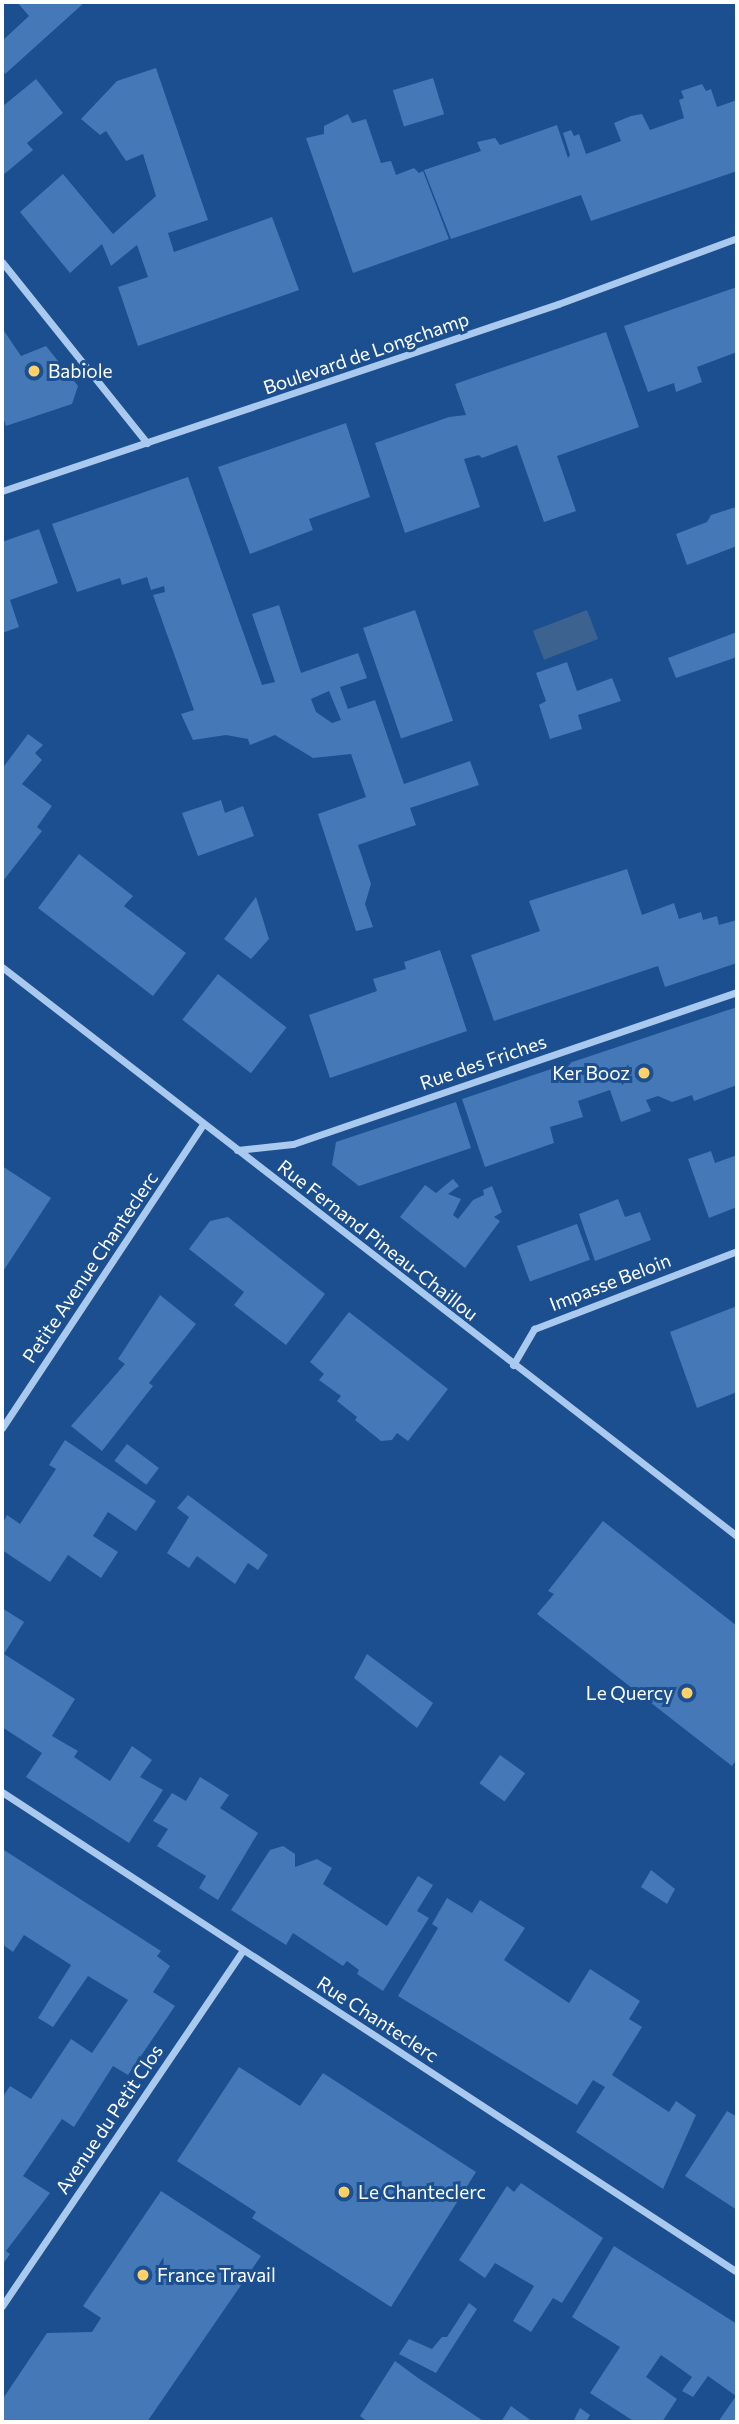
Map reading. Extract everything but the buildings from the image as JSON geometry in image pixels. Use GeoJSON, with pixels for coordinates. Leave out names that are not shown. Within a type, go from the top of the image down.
{"type":"FeatureCollection","features":[{"type":"Feature","properties":{"kind":"street","name":"Boulevard de Longchamp"},"geometry":{"type":"LineString","coordinates":[[2,491],[558,304],[737,238]]}},
{"type":"Feature","properties":{"kind":"street"},"geometry":{"type":"LineString","coordinates":[[2,262],[147,443]]}},
{"type":"Feature","properties":{"kind":"street","name":"Rue Fernand Pineau-Chaillou"},"geometry":{"type":"LineString","coordinates":[[2,967],[737,1536]]}},
{"type":"Feature","properties":{"kind":"street","name":"Rue des Friches"},"geometry":{"type":"LineString","coordinates":[[237,1150],[293,1144],[737,992]]}},
{"type":"Feature","properties":{"kind":"street","name":"Petite Avenue Chanteclerc"},"geometry":{"type":"LineString","coordinates":[[2,1428],[203,1124]]}},
{"type":"Feature","properties":{"kind":"street","name":"Impasse Beloin"},"geometry":{"type":"LineString","coordinates":[[513,1365],[534,1329],[737,1251]]}},
{"type":"Feature","properties":{"kind":"street","name":"Rue Chanteclerc"},"geometry":{"type":"LineString","coordinates":[[2,1792],[737,2272]]}},
{"type":"Feature","properties":{"kind":"street","name":"Avenue du Petit Clos"},"geometry":{"type":"LineString","coordinates":[[2,2306],[243,1950]]}},
{"type":"Feature","properties":{"kind":"water"},"geometry":{"type":"Polygon","coordinates":[[[587,610],[598,639],[544,660],[533,631],[587,610]]]}},
{"type":"Feature","properties":{"kind":"place","name":"Babiole"},"geometry":{"type":"Point","coordinates":[34,371]}},
{"type":"Feature","properties":{"kind":"place","name":"Ker Booz"},"geometry":{"type":"Point","coordinates":[644,1073]}},
{"type":"Feature","properties":{"kind":"place","name":"Le Quercy"},"geometry":{"type":"Point","coordinates":[687,1693]}},
{"type":"Feature","properties":{"kind":"place","name":"Le Chanteclerc"},"geometry":{"type":"Point","coordinates":[344,2192]}},
{"type":"Feature","properties":{"kind":"place","name":"France Travail"},"geometry":{"type":"Point","coordinates":[143,2275]}}]}
